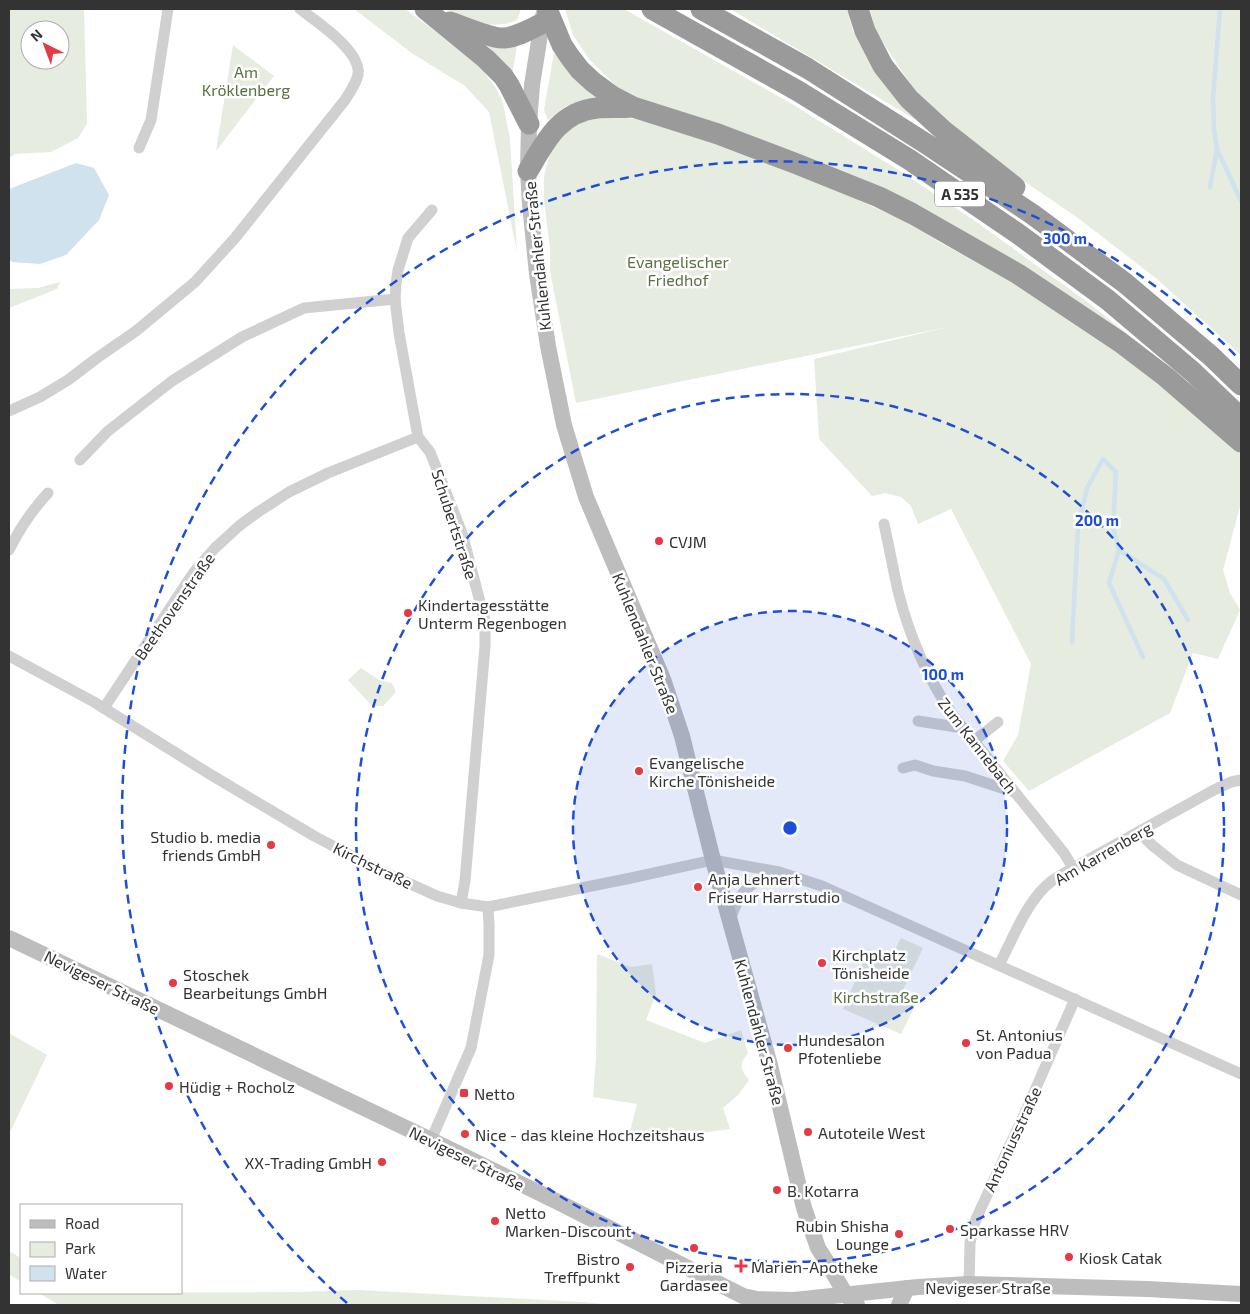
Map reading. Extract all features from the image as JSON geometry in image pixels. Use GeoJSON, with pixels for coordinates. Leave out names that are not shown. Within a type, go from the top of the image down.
{"type":"FeatureCollection","features":[{"type":"Feature","properties":{"kind":"highway","name":"A 535"},"geometry":{"type":"LineString","coordinates":[[652,9],[798,91],[910,160],[1017,233],[1108,300],[1193,372],[1241,418]]}},
{"type":"Feature","properties":{"kind":"highway","name":"A 535"},"geometry":{"type":"LineString","coordinates":[[701,9],[807,68],[1032,214],[1125,283],[1211,356],[1241,385]]}},
{"type":"Feature","properties":{"kind":"highway"},"geometry":{"type":"LineString","coordinates":[[858,9],[865,31],[883,66],[909,99],[944,131],[1030,198],[1064,237]]}},
{"type":"Feature","properties":{"kind":"highway"},"geometry":{"type":"LineString","coordinates":[[430,13],[501,39],[516,36],[544,14],[562,45],[580,70],[612,96],[633,107],[718,134],[797,164],[913,214],[1018,274],[1120,342],[1166,377],[1241,442]]}},
{"type":"Feature","properties":{"kind":"highway"},"geometry":{"type":"LineString","coordinates":[[430,13],[486,59],[503,76],[529,124]]}},
{"type":"Feature","properties":{"kind":"highway"},"geometry":{"type":"LineString","coordinates":[[528,171],[548,137],[558,126],[576,114],[595,108],[633,107]]}},
{"type":"Feature","properties":{"kind":"main road","name":"Kuhlendahler Straße"},"geometry":{"type":"LineString","coordinates":[[544,14],[532,85],[528,171],[537,274],[548,346],[564,426],[586,497],[663,679],[686,753],[713,860],[770,1065],[804,1208],[818,1248],[832,1273],[852,1300]]}},
{"type":"Feature","properties":{"kind":"main road","name":"Nevigeser Straße"},"geometry":{"type":"LineString","coordinates":[[9,938],[560,1203],[740,1300],[852,1300],[907,1288],[969,1284],[1147,1289],[1241,1294]]}},
{"type":"Feature","properties":{"kind":"main road"},"geometry":{"type":"LineString","coordinates":[[900,1305],[907,1288]]}},
{"type":"Feature","properties":{"kind":"street"},"geometry":{"type":"LineString","coordinates":[[139,148],[151,120],[168,9]]}},
{"type":"Feature","properties":{"kind":"street"},"geometry":{"type":"LineString","coordinates":[[9,411],[40,398],[68,380],[136,331],[195,282],[235,238],[345,100],[354,86],[359,70],[353,54],[340,40],[300,9]]}},
{"type":"Feature","properties":{"kind":"street","name":"Schubertstraße"},"geometry":{"type":"LineString","coordinates":[[432,210],[408,238],[398,270],[395,299],[400,342],[418,437],[430,452],[462,533],[485,621],[465,881],[461,902]]}},
{"type":"Feature","properties":{"kind":"street"},"geometry":{"type":"LineString","coordinates":[[80,460],[108,431],[172,381],[242,337],[304,308],[395,299]]}},
{"type":"Feature","properties":{"kind":"street","name":"Beethovenstraße"},"geometry":{"type":"LineString","coordinates":[[104,708],[194,572],[215,548],[239,526],[289,492],[328,473],[418,437]]}},
{"type":"Feature","properties":{"kind":"street"},"geometry":{"type":"LineString","coordinates":[[9,550],[34,508],[48,493]]}},
{"type":"Feature","properties":{"kind":"street","name":"Zum Kannebach"},"geometry":{"type":"LineString","coordinates":[[884,524],[898,592],[910,632],[938,694],[963,728],[1064,853],[1073,868]]}},
{"type":"Feature","properties":{"kind":"street","name":"Kirchstraße"},"geometry":{"type":"LineString","coordinates":[[9,656],[104,708],[314,836],[375,868],[437,896],[488,907],[713,860],[779,872],[822,886],[1241,1074]]}},
{"type":"Feature","properties":{"kind":"street"},"geometry":{"type":"LineString","coordinates":[[918,721],[963,728]]}},
{"type":"Feature","properties":{"kind":"street"},"geometry":{"type":"LineString","coordinates":[[974,741],[998,722]]}},
{"type":"Feature","properties":{"kind":"street"},"geometry":{"type":"LineString","coordinates":[[903,768],[915,764],[933,771],[965,776],[1014,792]]}},
{"type":"Feature","properties":{"kind":"street","name":"Am Karrenberg"},"geometry":{"type":"LineString","coordinates":[[999,965],[1024,915],[1035,898],[1052,881],[1212,790],[1241,780]]}},
{"type":"Feature","properties":{"kind":"street"},"geometry":{"type":"LineString","coordinates":[[1139,832],[1177,865],[1241,895]]}},
{"type":"Feature","properties":{"kind":"street"},"geometry":{"type":"LineString","coordinates":[[730,921],[740,896],[746,888],[759,880],[779,872]]}},
{"type":"Feature","properties":{"kind":"street"},"geometry":{"type":"LineString","coordinates":[[431,1140],[471,1048],[489,955],[488,907]]}},
{"type":"Feature","properties":{"kind":"street","name":"Antoniusstraße"},"geometry":{"type":"LineString","coordinates":[[969,1284],[970,1243],[976,1219],[1075,999]]}},
{"type":"Feature","properties":{"kind":"green space"},"geometry":{"type":"Polygon","coordinates":[[[9,9],[84,9],[87,124],[78,138],[51,152],[15,154],[9,158],[9,9]]]}},
{"type":"Feature","properties":{"kind":"green space"},"geometry":{"type":"Polygon","coordinates":[[[354,9],[405,9],[481,68],[496,88],[503,103],[510,139],[517,252],[489,112],[465,86],[413,54],[354,9]]]}},
{"type":"Feature","properties":{"kind":"green space"},"geometry":{"type":"Polygon","coordinates":[[[445,9],[521,9],[517,20],[506,24],[483,25],[445,9]]]}},
{"type":"Feature","properties":{"kind":"green space"},"geometry":{"type":"Polygon","coordinates":[[[565,9],[624,9],[792,104],[900,171],[975,221],[1090,304],[1145,348],[966,235],[621,91],[589,59],[573,35],[565,9]]]}},
{"type":"Feature","properties":{"kind":"green space"},"geometry":{"type":"Polygon","coordinates":[[[730,9],[847,9],[853,31],[875,70],[916,120],[730,9]]]}},
{"type":"Feature","properties":{"kind":"green space"},"geometry":{"type":"Polygon","coordinates":[[[870,9],[1241,9],[1241,355],[1157,279],[1078,218],[996,162],[915,91],[876,32],[870,9]]]}},
{"type":"Feature","properties":{"kind":"green space","name":"Am Kröklenberg"},"geometry":{"type":"Polygon","coordinates":[[[233,45],[274,76],[216,151],[233,45]]]}},
{"type":"Feature","properties":{"kind":"green space"},"geometry":{"type":"Polygon","coordinates":[[[487,45],[517,45],[512,76],[487,45]]]}},
{"type":"Feature","properties":{"kind":"green space"},"geometry":{"type":"Polygon","coordinates":[[[555,46],[601,99],[566,106],[548,120],[544,110],[555,46]]]}},
{"type":"Feature","properties":{"kind":"green space","name":"Evangelischer Friedhof"},"geometry":{"type":"Polygon","coordinates":[[[607,116],[636,119],[794,171],[909,223],[1012,282],[1115,348],[1162,383],[1241,454],[1241,503],[1223,570],[1230,593],[1240,610],[1218,659],[1193,653],[1170,713],[1029,791],[1003,761],[1018,735],[1031,664],[951,509],[918,524],[911,506],[901,497],[885,493],[872,496],[819,439],[814,359],[948,327],[576,403],[550,271],[550,248],[544,201],[544,176],[550,153],[555,143],[576,123],[607,116]]]}},
{"type":"Feature","properties":{"kind":"green space"},"geometry":{"type":"Polygon","coordinates":[[[60,282],[57,289],[9,308],[9,289],[38,288],[60,282]]]}},
{"type":"Feature","properties":{"kind":"green space"},"geometry":{"type":"Polygon","coordinates":[[[361,668],[379,680],[392,683],[396,692],[383,706],[372,706],[348,680],[361,668]]]}},
{"type":"Feature","properties":{"kind":"green space","name":"Kirchstraße"},"geometry":{"type":"Polygon","coordinates":[[[901,938],[923,948],[901,994],[917,1002],[901,1034],[843,1009],[869,949],[890,959],[901,938]]]}},
{"type":"Feature","properties":{"kind":"green space"},"geometry":{"type":"Polygon","coordinates":[[[597,954],[631,967],[652,964],[656,994],[646,1020],[705,1043],[741,1030],[748,1053],[742,1066],[749,1080],[738,1095],[723,1108],[730,1129],[681,1136],[629,1135],[637,1104],[593,1097],[596,1058],[597,954]]]}},
{"type":"Feature","properties":{"kind":"green space"},"geometry":{"type":"Polygon","coordinates":[[[9,1033],[47,1055],[9,1134],[9,1033]]]}},
{"type":"Feature","properties":{"kind":"green space"},"geometry":{"type":"Polygon","coordinates":[[[9,1251],[20,1257],[20,1281],[9,1274],[9,1251]]]}},
{"type":"Feature","properties":{"kind":"green space"},"geometry":{"type":"Polygon","coordinates":[[[359,1290],[612,1305],[59,1305],[41,1294],[359,1290]]]}},
{"type":"Feature","properties":{"kind":"water"},"geometry":{"type":"Polygon","coordinates":[[[76,163],[94,168],[109,195],[99,220],[66,255],[40,264],[12,262],[9,259],[9,189],[76,163]]]}},
{"type":"Feature","properties":{"kind":"waterway"},"geometry":{"type":"LineString","coordinates":[[1220,9],[1213,98],[1214,129],[1217,149],[1241,201]]}},
{"type":"Feature","properties":{"kind":"waterway"},"geometry":{"type":"LineString","coordinates":[[1210,187],[1217,149]]}},
{"type":"Feature","properties":{"kind":"waterway"},"geometry":{"type":"LineString","coordinates":[[1072,642],[1078,526],[1087,488],[1103,459],[1116,472],[1113,527],[1119,550],[1164,579],[1188,620]]}},
{"type":"Feature","properties":{"kind":"waterway"},"geometry":{"type":"LineString","coordinates":[[1119,550],[1109,583],[1143,657]]}},
{"type":"Feature","properties":{"kind":"place","name":"CVJM"},"geometry":{"type":"Point","coordinates":[659,541]}},
{"type":"Feature","properties":{"kind":"place","name":"Kindertagesstätte Unterm Regenbogen"},"geometry":{"type":"Point","coordinates":[408,613]}},
{"type":"Feature","properties":{"kind":"place","name":"Evangelische Kirche Tönisheide"},"geometry":{"type":"Point","coordinates":[639,771]}},
{"type":"Feature","properties":{"kind":"place","name":"Studio b. media friends GmbH"},"geometry":{"type":"Point","coordinates":[271,845]}},
{"type":"Feature","properties":{"kind":"place","name":"Anja Lehnert Friseur Harrstudio"},"geometry":{"type":"Point","coordinates":[698,887]}},
{"type":"Feature","properties":{"kind":"place","name":"Kirchplatz Tönisheide"},"geometry":{"type":"Point","coordinates":[822,963]}},
{"type":"Feature","properties":{"kind":"place","name":"Stoschek Bearbeitungs GmbH"},"geometry":{"type":"Point","coordinates":[173,983]}},
{"type":"Feature","properties":{"kind":"place","name":"St. Antonius von Padua"},"geometry":{"type":"Point","coordinates":[966,1043]}},
{"type":"Feature","properties":{"kind":"place","name":"Hundesalon Pfotenliebe"},"geometry":{"type":"Point","coordinates":[788,1048]}},
{"type":"Feature","properties":{"kind":"place","name":"Hüdig + Rocholz"},"geometry":{"type":"Point","coordinates":[169,1086]}},
{"type":"Feature","properties":{"kind":"place","name":"Netto"},"geometry":{"type":"Point","coordinates":[464,1093]}},
{"type":"Feature","properties":{"kind":"place","name":"Autoteile West"},"geometry":{"type":"Point","coordinates":[808,1132]}},
{"type":"Feature","properties":{"kind":"place","name":"Nice - das kleine Hochzeitshaus"},"geometry":{"type":"Point","coordinates":[465,1134]}},
{"type":"Feature","properties":{"kind":"place","name":"XX-Trading GmbH"},"geometry":{"type":"Point","coordinates":[382,1162]}},
{"type":"Feature","properties":{"kind":"place","name":"B. Kotarra"},"geometry":{"type":"Point","coordinates":[777,1190]}},
{"type":"Feature","properties":{"kind":"place","name":"Netto Marken-Discount"},"geometry":{"type":"Point","coordinates":[495,1221]}},
{"type":"Feature","properties":{"kind":"place","name":"Sparkasse HRV"},"geometry":{"type":"Point","coordinates":[950,1229]}},
{"type":"Feature","properties":{"kind":"place","name":"Rubin Shisha Lounge"},"geometry":{"type":"Point","coordinates":[899,1234]}},
{"type":"Feature","properties":{"kind":"place","name":"Pizzeria Gardasee"},"geometry":{"type":"Point","coordinates":[694,1248]}},
{"type":"Feature","properties":{"kind":"place","name":"Kiosk Catak"},"geometry":{"type":"Point","coordinates":[1069,1257]}},
{"type":"Feature","properties":{"kind":"place","name":"Marien-Apotheke"},"geometry":{"type":"Point","coordinates":[741,1266]}},
{"type":"Feature","properties":{"kind":"place","name":"Bistro Treffpunkt"},"geometry":{"type":"Point","coordinates":[630,1267]}}]}
